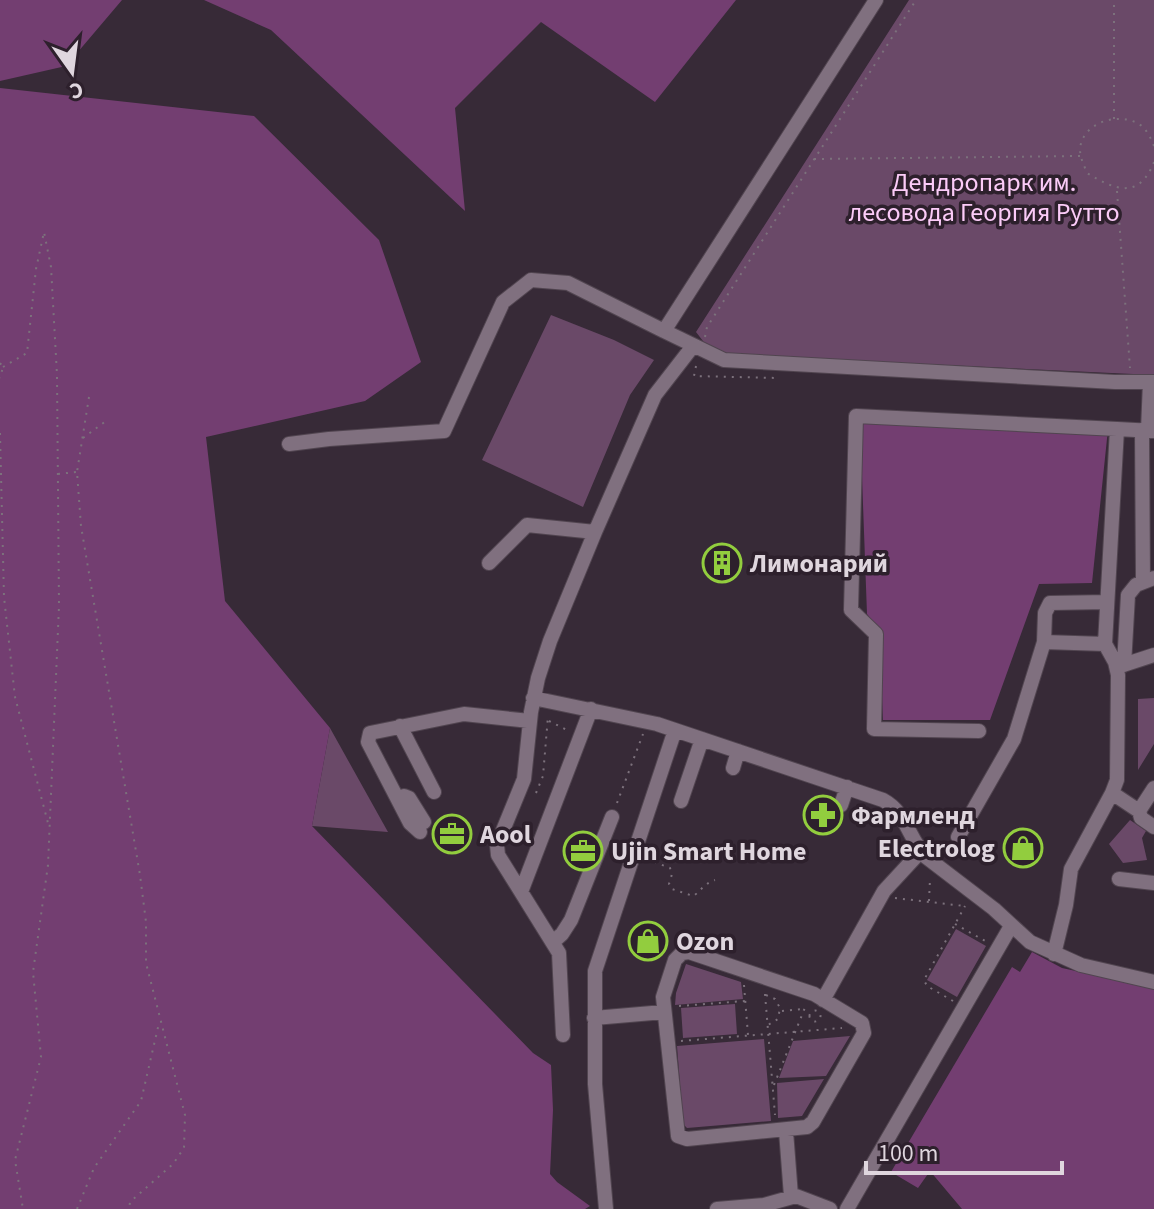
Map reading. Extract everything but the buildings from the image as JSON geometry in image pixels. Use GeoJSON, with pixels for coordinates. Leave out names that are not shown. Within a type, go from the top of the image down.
{"type":"FeatureCollection","features":[{"type":"Feature","properties":{"kind":"street"},"geometry":{"type":"LineString","coordinates":[[664,331],[876,0]]}},
{"type":"Feature","properties":{"kind":"street"},"geometry":{"type":"LineString","coordinates":[[289,444],[444,431],[503,302],[531,280],[568,283],[724,360],[1152,382],[1148,430],[1149,579],[1133,587],[1128,595],[1120,666],[1117,772],[1112,793],[1074,862],[1054,954]]}},
{"type":"Feature","properties":{"kind":"street"},"geometry":{"type":"LineString","coordinates":[[563,1035],[560,962],[553,942],[498,855],[497,848],[526,772],[531,710],[550,641],[655,395],[697,348]]}},
{"type":"Feature","properties":{"kind":"street"},"geometry":{"type":"LineString","coordinates":[[979,731],[874,729],[876,634],[851,610],[856,416],[1148,430]]}},
{"type":"Feature","properties":{"kind":"street"},"geometry":{"type":"LineString","coordinates":[[1117,429],[1105,644],[1120,666]]}},
{"type":"Feature","properties":{"kind":"street"},"geometry":{"type":"LineString","coordinates":[[489,563],[527,525],[595,532]]}},
{"type":"Feature","properties":{"kind":"street"},"geometry":{"type":"LineString","coordinates":[[958,837],[1014,739],[1044,642],[1045,613],[1050,603],[1107,602]]}},
{"type":"Feature","properties":{"kind":"street"},"geometry":{"type":"LineString","coordinates":[[1044,642],[1105,644]]}},
{"type":"Feature","properties":{"kind":"street"},"geometry":{"type":"LineString","coordinates":[[1120,666],[1154,655]]}},
{"type":"Feature","properties":{"kind":"street"},"geometry":{"type":"LineString","coordinates":[[422,827],[409,798],[404,796],[398,799],[367,740],[373,732],[464,714],[531,710],[549,701],[648,721],[883,800],[897,808],[926,856],[994,909],[1026,940],[1091,968],[1154,982]]}},
{"type":"Feature","properties":{"kind":"street"},"geometry":{"type":"LineString","coordinates":[[521,892],[591,709]]}},
{"type":"Feature","properties":{"kind":"street"},"geometry":{"type":"LineString","coordinates":[[400,726],[434,792]]}},
{"type":"Feature","properties":{"kind":"street"},"geometry":{"type":"LineString","coordinates":[[606,1209],[595,1090],[596,965],[675,730]]}},
{"type":"Feature","properties":{"kind":"street"},"geometry":{"type":"LineString","coordinates":[[681,801],[702,739]]}},
{"type":"Feature","properties":{"kind":"street"},"geometry":{"type":"LineString","coordinates":[[733,768],[738,751]]}},
{"type":"Feature","properties":{"kind":"street"},"geometry":{"type":"LineString","coordinates":[[841,805],[847,787]]}},
{"type":"Feature","properties":{"kind":"street"},"geometry":{"type":"LineString","coordinates":[[1139,811],[1154,788]]}},
{"type":"Feature","properties":{"kind":"street"},"geometry":{"type":"LineString","coordinates":[[1112,793],[1139,811],[1141,818],[1154,827]]}},
{"type":"Feature","properties":{"kind":"street"},"geometry":{"type":"LineString","coordinates":[[553,942],[571,920],[612,817]]}},
{"type":"Feature","properties":{"kind":"street"},"geometry":{"type":"LineString","coordinates":[[817,996],[881,897],[926,856]]}},
{"type":"Feature","properties":{"kind":"street"},"geometry":{"type":"LineString","coordinates":[[1119,879],[1154,883]]}},
{"type":"Feature","properties":{"kind":"street"},"geometry":{"type":"LineString","coordinates":[[537,916],[548,905]]}},
{"type":"Feature","properties":{"kind":"street"},"geometry":{"type":"LineString","coordinates":[[847,1209],[1011,926]]}},
{"type":"Feature","properties":{"kind":"street"},"geometry":{"type":"LineString","coordinates":[[689,952],[764,977],[817,996],[859,1020],[864,1033],[813,1122],[804,1129],[680,1138],[676,1132],[664,1010],[666,988],[675,960],[682,953],[689,952]]}},
{"type":"Feature","properties":{"kind":"street"},"geometry":{"type":"LineString","coordinates":[[594,1018],[664,1010]]}},
{"type":"Feature","properties":{"kind":"street"},"geometry":{"type":"LineString","coordinates":[[781,1131],[791,1196]]}},
{"type":"Feature","properties":{"kind":"street"},"geometry":{"type":"LineString","coordinates":[[717,1209],[764,1205],[791,1196],[803,1197],[830,1209]]}},
{"type":"Feature","properties":{"kind":"path"},"geometry":{"type":"LineString","coordinates":[[787,378],[694,376],[697,348],[707,327],[916,0]]}},
{"type":"Feature","properties":{"kind":"path"},"geometry":{"type":"LineString","coordinates":[[1114,0],[1114,119]]}},
{"type":"Feature","properties":{"kind":"path"},"geometry":{"type":"LineString","coordinates":[[1154,146],[1148,133],[1136,122],[1114,119],[1092,126],[1080,145],[1087,173],[1117,189],[1137,186],[1149,174],[1154,162]]}},
{"type":"Feature","properties":{"kind":"path"},"geometry":{"type":"LineString","coordinates":[[814,159],[1081,156]]}},
{"type":"Feature","properties":{"kind":"path"},"geometry":{"type":"LineString","coordinates":[[1149,174],[1154,178]]}},
{"type":"Feature","properties":{"kind":"path"},"geometry":{"type":"LineString","coordinates":[[1117,189],[1131,382]]}},
{"type":"Feature","properties":{"kind":"path"},"geometry":{"type":"LineString","coordinates":[[0,378],[3,367],[27,353],[36,269],[44,232],[51,267],[55,328],[59,606],[48,865],[33,972],[41,1057],[15,1160],[23,1209]]}},
{"type":"Feature","properties":{"kind":"path"},"geometry":{"type":"LineString","coordinates":[[0,363],[3,367]]}},
{"type":"Feature","properties":{"kind":"path"},"geometry":{"type":"LineString","coordinates":[[89,397],[77,472],[88,579],[122,756],[146,922],[146,963],[185,1115],[184,1148],[173,1164],[130,1202],[129,1209]]}},
{"type":"Feature","properties":{"kind":"path"},"geometry":{"type":"LineString","coordinates":[[82,439],[106,421]]}},
{"type":"Feature","properties":{"kind":"path"},"geometry":{"type":"LineString","coordinates":[[0,433],[4,597],[15,697],[49,829]]}},
{"type":"Feature","properties":{"kind":"path"},"geometry":{"type":"LineString","coordinates":[[58,474],[77,472]]}},
{"type":"Feature","properties":{"kind":"path"},"geometry":{"type":"LineString","coordinates":[[536,793],[543,776],[549,701]]}},
{"type":"Feature","properties":{"kind":"path"},"geometry":{"type":"LineString","coordinates":[[531,710],[580,736]]}},
{"type":"Feature","properties":{"kind":"path"},"geometry":{"type":"LineString","coordinates":[[612,817],[648,721]]}},
{"type":"Feature","properties":{"kind":"path"},"geometry":{"type":"LineString","coordinates":[[520,790],[557,796]]}},
{"type":"Feature","properties":{"kind":"path"},"geometry":{"type":"LineString","coordinates":[[633,854],[668,866],[672,872],[670,887],[693,896],[704,884],[715,880]]}},
{"type":"Feature","properties":{"kind":"path"},"geometry":{"type":"LineString","coordinates":[[926,856],[929,902]]}},
{"type":"Feature","properties":{"kind":"path"},"geometry":{"type":"LineString","coordinates":[[881,897],[965,906],[924,982],[964,1008]]}},
{"type":"Feature","properties":{"kind":"path"},"geometry":{"type":"LineString","coordinates":[[955,924],[998,949]]}},
{"type":"Feature","properties":{"kind":"path"},"geometry":{"type":"LineString","coordinates":[[743,970],[748,1036]]}},
{"type":"Feature","properties":{"kind":"path"},"geometry":{"type":"LineString","coordinates":[[764,977],[773,1087],[781,1131]]}},
{"type":"Feature","properties":{"kind":"path"},"geometry":{"type":"LineString","coordinates":[[765,995],[778,1001],[780,1011],[778,1019],[768,1025]]}},
{"type":"Feature","properties":{"kind":"path"},"geometry":{"type":"LineString","coordinates":[[773,1087],[804,1010],[817,996]]}},
{"type":"Feature","properties":{"kind":"path"},"geometry":{"type":"LineString","coordinates":[[664,1010],[745,1001]]}},
{"type":"Feature","properties":{"kind":"path"},"geometry":{"type":"LineString","coordinates":[[780,1011],[804,1010],[815,1021]]}},
{"type":"Feature","properties":{"kind":"path"},"geometry":{"type":"LineString","coordinates":[[810,1014],[818,1012],[819,1019],[815,1021]]}},
{"type":"Feature","properties":{"kind":"path"},"geometry":{"type":"LineString","coordinates":[[815,1021],[816,1030]]}},
{"type":"Feature","properties":{"kind":"path"},"geometry":{"type":"LineString","coordinates":[[77,1209],[94,1168],[141,1101],[160,1022]]}},
{"type":"Feature","properties":{"kind":"path"},"geometry":{"type":"LineString","coordinates":[[667,1042],[863,1026]]}},
{"type":"Feature","properties":{"kind":"green space","name":"Дендропарк им. лесовода Георгия Рутто"},"geometry":{"type":"Polygon","coordinates":[[[909,0],[1154,0],[1154,375],[713,354],[696,332],[909,0]]]}},
{"type":"Feature","properties":{"kind":"green space"},"geometry":{"type":"Polygon","coordinates":[[[551,315],[654,360],[630,395],[583,507],[482,460],[551,315]]]}},
{"type":"Feature","properties":{"kind":"green space"},"geometry":{"type":"Polygon","coordinates":[[[1154,698],[1154,744],[1138,770],[1138,699],[1154,698]]]}},
{"type":"Feature","properties":{"kind":"green space"},"geometry":{"type":"Polygon","coordinates":[[[330,728],[388,832],[312,826],[330,728]]]}},
{"type":"Feature","properties":{"kind":"green space"},"geometry":{"type":"Polygon","coordinates":[[[1130,820],[1146,831],[1142,838],[1147,860],[1123,863],[1109,844],[1130,820]]]}},
{"type":"Feature","properties":{"kind":"green space"},"geometry":{"type":"Polygon","coordinates":[[[956,929],[986,946],[957,997],[927,980],[956,929]]]}},
{"type":"Feature","properties":{"kind":"green space"},"geometry":{"type":"Polygon","coordinates":[[[686,964],[741,982],[743,999],[675,1005],[686,964]]]}},
{"type":"Feature","properties":{"kind":"green space"},"geometry":{"type":"Polygon","coordinates":[[[735,1004],[737,1034],[683,1038],[681,1008],[735,1004]]]}},
{"type":"Feature","properties":{"kind":"green space"},"geometry":{"type":"Polygon","coordinates":[[[850,1036],[826,1076],[779,1078],[793,1041],[850,1036]]]}},
{"type":"Feature","properties":{"kind":"green space"},"geometry":{"type":"Polygon","coordinates":[[[764,1039],[771,1121],[687,1128],[683,1124],[677,1046],[764,1039]]]}},
{"type":"Feature","properties":{"kind":"green space"},"geometry":{"type":"Polygon","coordinates":[[[824,1079],[802,1116],[778,1118],[777,1083],[824,1079]]]}},
{"type":"Feature","properties":{"kind":"shaded area"},"geometry":{"type":"Polygon","coordinates":[[[0,0],[122,0],[66,66],[0,81],[0,0]]]}},
{"type":"Feature","properties":{"kind":"shaded area"},"geometry":{"type":"Polygon","coordinates":[[[204,0],[736,0],[655,102],[541,22],[455,108],[465,211],[271,30],[204,0]]]}},
{"type":"Feature","properties":{"kind":"shaded area"},"geometry":{"type":"Polygon","coordinates":[[[0,88],[254,116],[379,240],[421,362],[365,401],[206,437],[225,601],[330,728],[312,826],[533,1053],[551,1065],[553,1110],[550,1174],[590,1206],[585,1209],[0,1209],[0,88]]]}},
{"type":"Feature","properties":{"kind":"shaded area"},"geometry":{"type":"Polygon","coordinates":[[[860,422],[1108,429],[1092,583],[1039,584],[990,720],[883,720],[879,630],[867,614],[860,422]]]}},
{"type":"Feature","properties":{"kind":"shaded area"},"geometry":{"type":"Polygon","coordinates":[[[1032,952],[1062,968],[1154,988],[1154,1209],[962,1209],[930,1171],[918,1188],[891,1172],[1012,967],[1020,972],[1032,952]]]}},
{"type":"Feature","properties":{"kind":"place","name":"Лимонарий"},"geometry":{"type":"Point","coordinates":[722,563]}},
{"type":"Feature","properties":{"kind":"place","name":"Фармленд"},"geometry":{"type":"Point","coordinates":[823,815]}},
{"type":"Feature","properties":{"kind":"place","name":"Aool"},"geometry":{"type":"Point","coordinates":[452,834]}},
{"type":"Feature","properties":{"kind":"place","name":"Electrolog"},"geometry":{"type":"Point","coordinates":[1023,848]}},
{"type":"Feature","properties":{"kind":"place","name":"Ujin Smart Home"},"geometry":{"type":"Point","coordinates":[583,851]}},
{"type":"Feature","properties":{"kind":"place","name":"Ozon"},"geometry":{"type":"Point","coordinates":[648,941]}}]}
